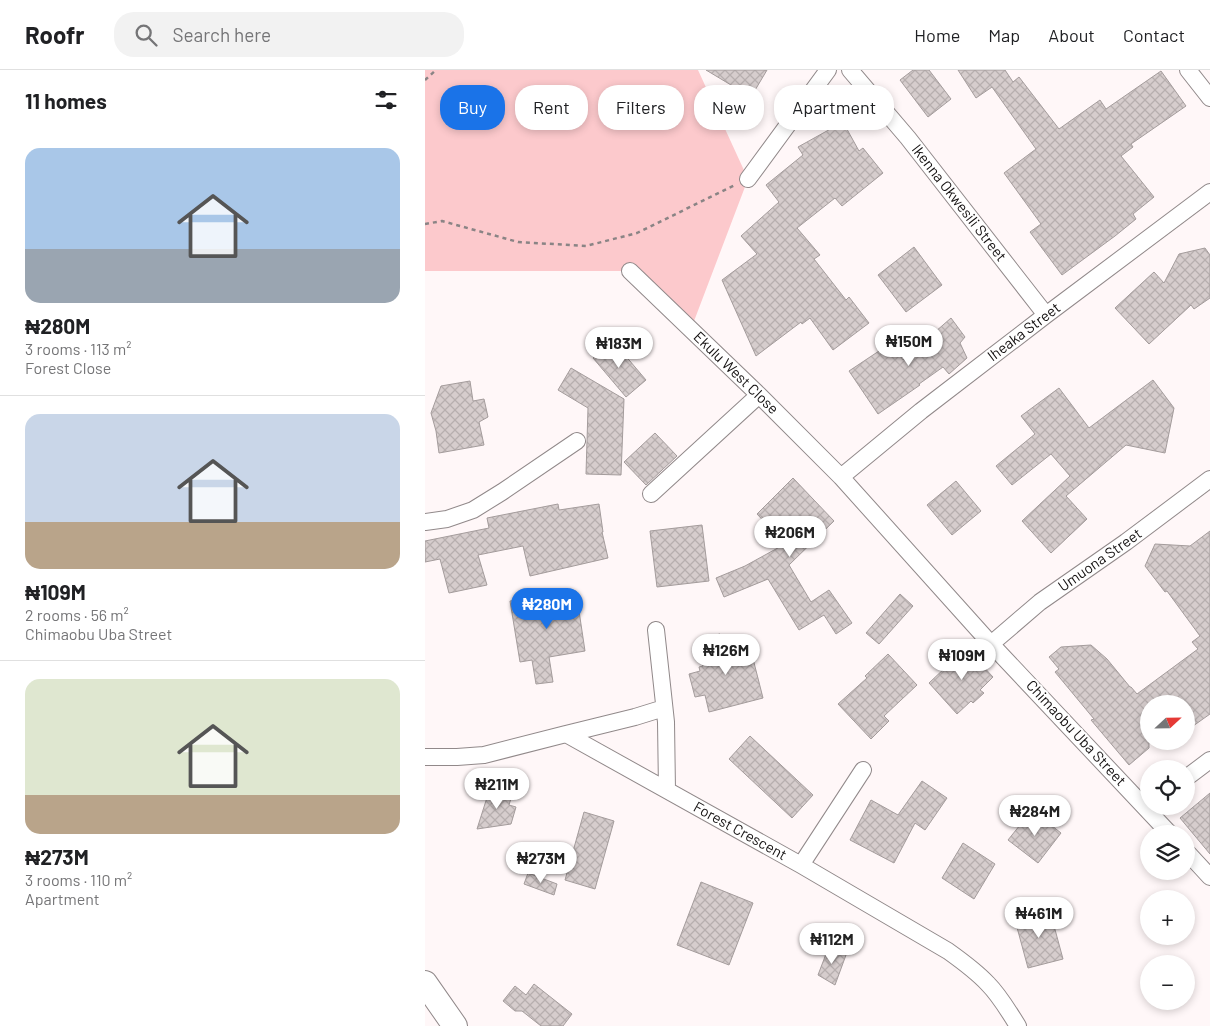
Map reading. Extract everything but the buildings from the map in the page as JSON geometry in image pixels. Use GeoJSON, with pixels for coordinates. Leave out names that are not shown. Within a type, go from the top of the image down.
{"type":"FeatureCollection","features":[{"type":"Feature","properties":{"kind":"street"},"geometry":{"type":"LineString","coordinates":[[748,179],[828,70]]}},
{"type":"Feature","properties":{"kind":"street","name":"Ikenna Okwesili Street"},"geometry":{"type":"LineString","coordinates":[[850,70],[908,138],[1046,315]]}},
{"type":"Feature","properties":{"kind":"street"},"geometry":{"type":"LineString","coordinates":[[1189,70],[1210,98]]}},
{"type":"Feature","properties":{"kind":"street","name":"Iheaka Street"},"geometry":{"type":"LineString","coordinates":[[841,476],[921,411],[1210,192]]}},
{"type":"Feature","properties":{"kind":"street","name":"Ekulu West Close"},"geometry":{"type":"LineString","coordinates":[[630,271],[759,394],[841,476]]}},
{"type":"Feature","properties":{"kind":"street"},"geometry":{"type":"LineString","coordinates":[[651,494],[759,394]]}},
{"type":"Feature","properties":{"kind":"street"},"geometry":{"type":"LineString","coordinates":[[425,522],[447,519],[473,510],[503,492],[577,441]]}},
{"type":"Feature","properties":{"kind":"street","name":"Chimaobu Uba Street"},"geometry":{"type":"LineString","coordinates":[[841,476],[991,644],[1140,797]]}},
{"type":"Feature","properties":{"kind":"street","name":"Umuona Street"},"geometry":{"type":"LineString","coordinates":[[991,644],[1040,602],[1126,542],[1210,479]]}},
{"type":"Feature","properties":{"kind":"street"},"geometry":{"type":"LineString","coordinates":[[656,630],[667,742],[667,790]]}},
{"type":"Feature","properties":{"kind":"street"},"geometry":{"type":"LineString","coordinates":[[425,757],[457,757],[485,754],[664,708]]}},
{"type":"Feature","properties":{"kind":"street","name":"Forest Crescent"},"geometry":{"type":"LineString","coordinates":[[567,734],[801,865],[948,951],[969,966],[988,984],[1018,1026]]}},
{"type":"Feature","properties":{"kind":"street"},"geometry":{"type":"LineString","coordinates":[[1195,771],[1210,760]]}},
{"type":"Feature","properties":{"kind":"street"},"geometry":{"type":"LineString","coordinates":[[801,865],[863,770]]}},
{"type":"Feature","properties":{"kind":"street"},"geometry":{"type":"LineString","coordinates":[[1195,861],[1210,877]]}},
{"type":"Feature","properties":{"kind":"street"},"geometry":{"type":"LineString","coordinates":[[425,983],[455,1026]]}},
{"type":"Feature","properties":{"kind":"path"},"geometry":{"type":"LineString","coordinates":[[425,80],[436,70]]}},
{"type":"Feature","properties":{"kind":"path"},"geometry":{"type":"LineString","coordinates":[[425,224],[442,221],[517,242],[586,246],[637,233],[748,179]]}},
{"type":"Feature","properties":{"kind":"shaded area"},"geometry":{"type":"Polygon","coordinates":[[[425,70],[698,70],[705,85],[694,85],[694,130],[726,130],[748,179],[691,329],[630,271],[425,271],[425,70]]]}}]}
